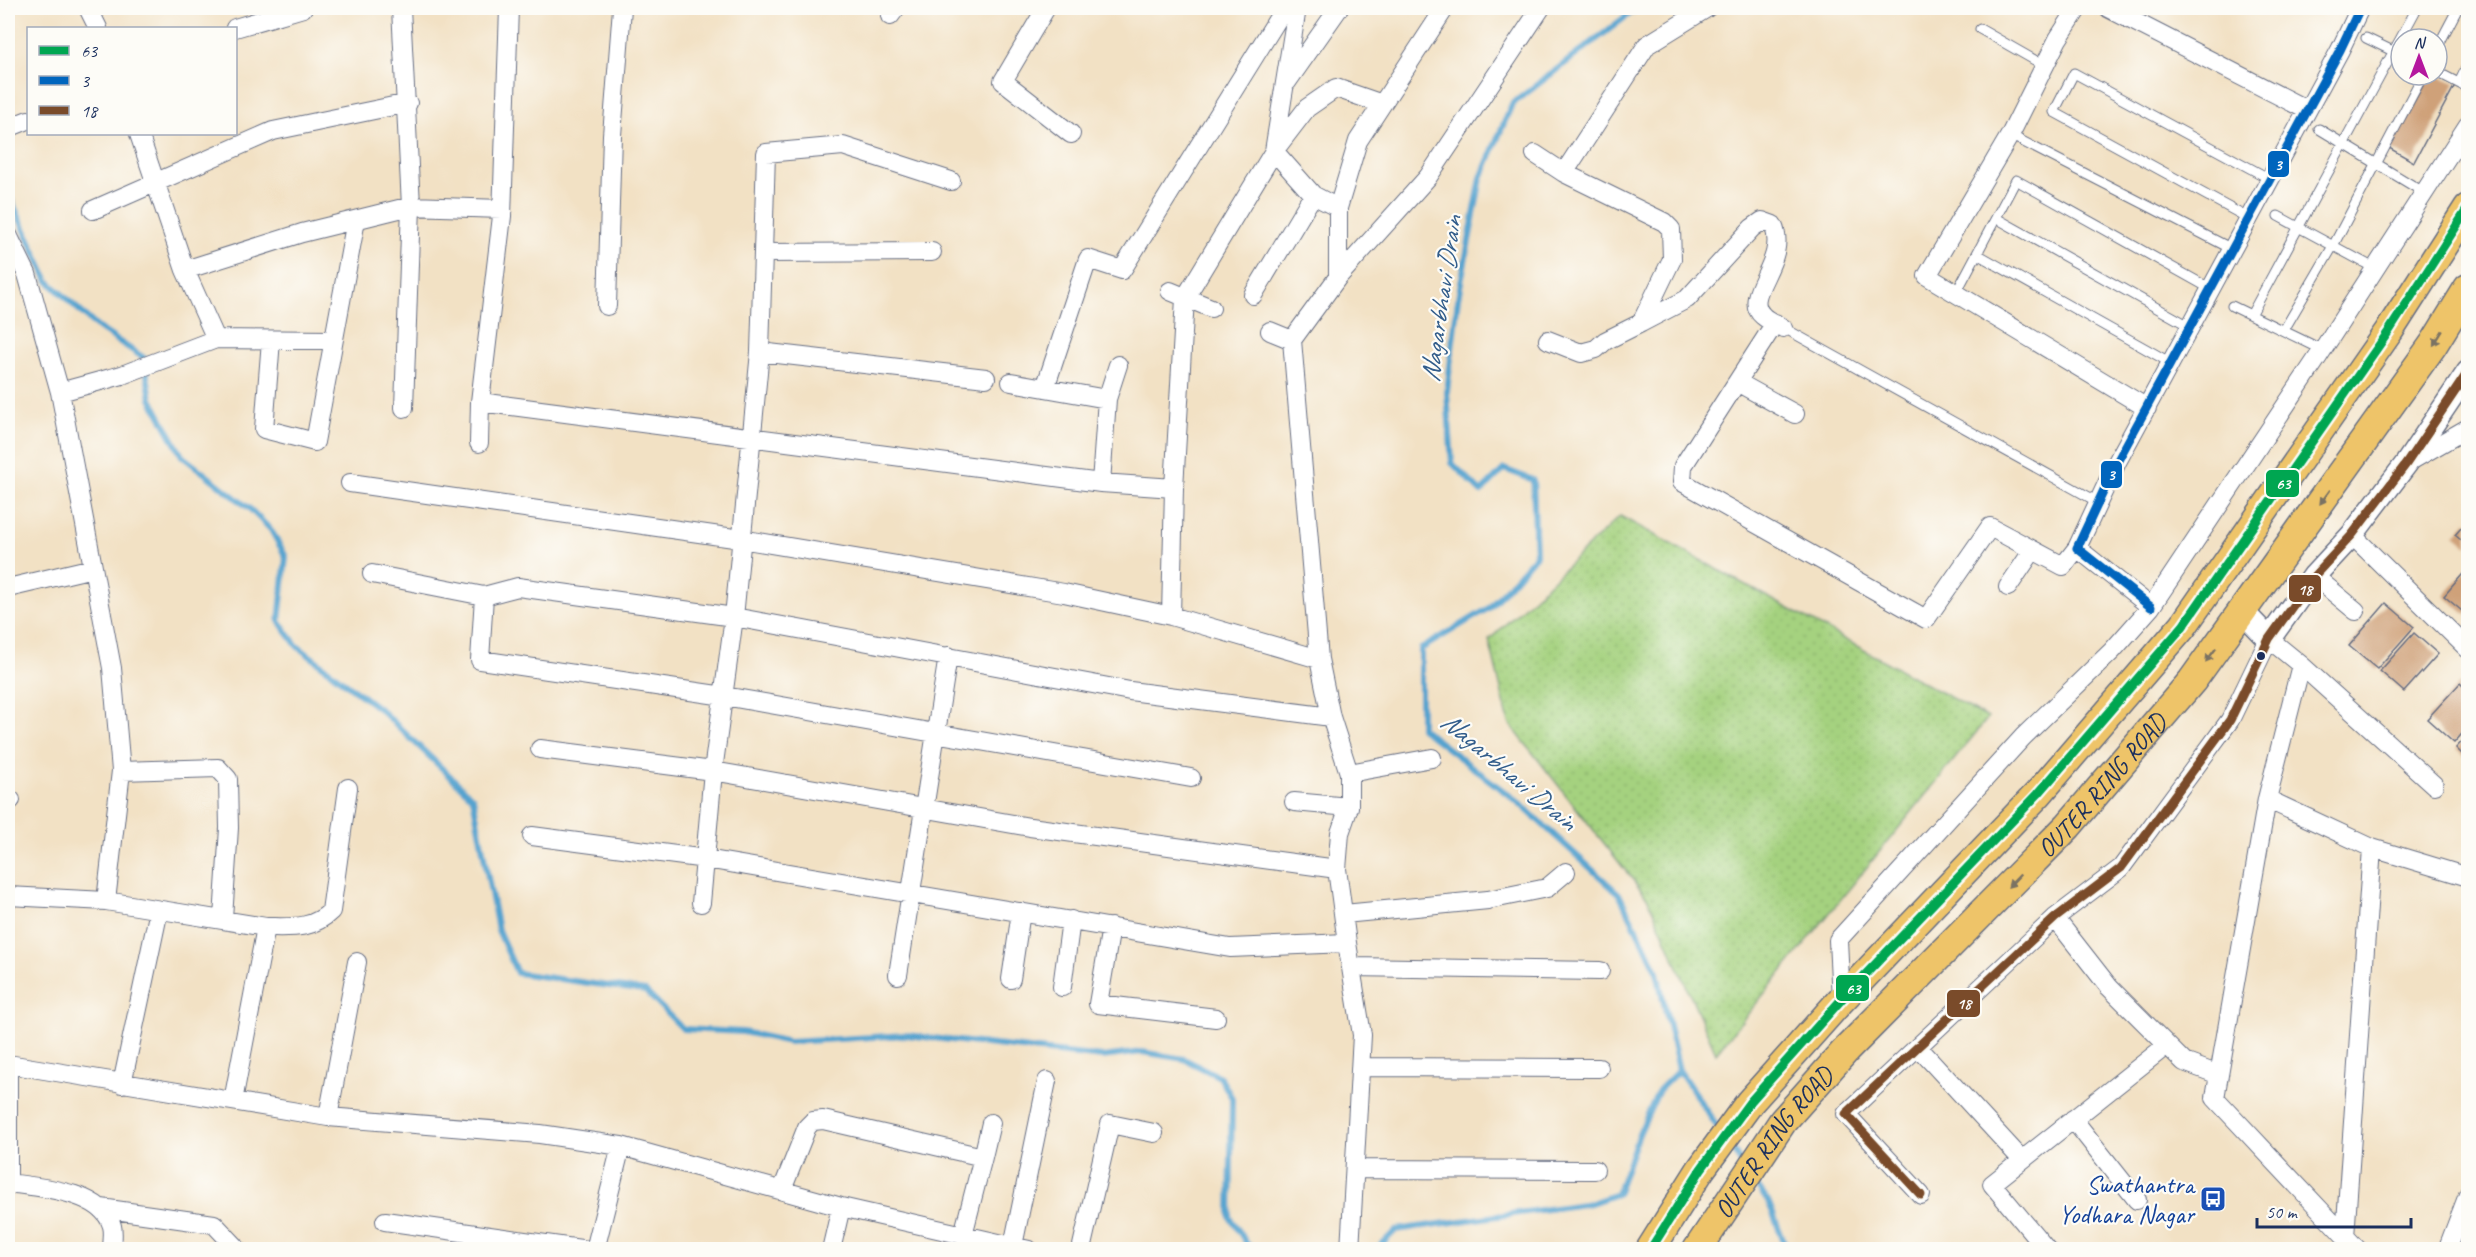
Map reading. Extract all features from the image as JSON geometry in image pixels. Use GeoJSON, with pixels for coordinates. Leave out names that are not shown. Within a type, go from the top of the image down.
{"type":"FeatureCollection","features":[{"type":"Feature","properties":{"kind":"highway","name":"OUTER RING ROAD"},"geometry":{"type":"LineString","coordinates":[[1650,1250],[1701,1169],[1750,1102],[1840,1000],[2038,794],[2183,626],[2389,332],[2469,208]]}},
{"type":"Feature","properties":{"kind":"highway","name":"OUTER RING ROAD"},"geometry":{"type":"LineString","coordinates":[[1696,1250],[1783,1121],[1846,1050],[2068,826],[2192,681],[2433,345],[2469,288]]}},
{"type":"Feature","properties":{"kind":"street"},"geometry":{"type":"LineString","coordinates":[[88,8],[98,27]]}},
{"type":"Feature","properties":{"kind":"street"},"geometry":{"type":"LineString","coordinates":[[237,27],[303,8]]}},
{"type":"Feature","properties":{"kind":"street"},"geometry":{"type":"LineString","coordinates":[[401,8],[408,103],[411,206],[404,408]]}},
{"type":"Feature","properties":{"kind":"street"},"geometry":{"type":"LineString","coordinates":[[478,443],[480,402],[502,209],[509,8]]}},
{"type":"Feature","properties":{"kind":"street"},"geometry":{"type":"LineString","coordinates":[[607,306],[612,135],[622,8]]}},
{"type":"Feature","properties":{"kind":"street"},"geometry":{"type":"LineString","coordinates":[[1046,8],[1003,81],[1071,134]]}},
{"type":"Feature","properties":{"kind":"street"},"geometry":{"type":"LineString","coordinates":[[1284,86],[1339,8]]}},
{"type":"Feature","properties":{"kind":"street"},"geometry":{"type":"LineString","coordinates":[[1338,277],[1338,208],[1358,141],[1445,8]]}},
{"type":"Feature","properties":{"kind":"street"},"geometry":{"type":"LineString","coordinates":[[1351,1243],[1362,1035],[1337,869],[1340,833],[1349,807],[1349,773],[1331,717],[1319,659],[1292,340],[1338,277],[1428,177],[1541,8]]}},
{"type":"Feature","properties":{"kind":"street"},"geometry":{"type":"LineString","coordinates":[[1564,173],[1647,45],[1707,8]]}},
{"type":"Feature","properties":{"kind":"street"},"geometry":{"type":"LineString","coordinates":[[2078,8],[2010,135],[1928,276],[2147,408]]}},
{"type":"Feature","properties":{"kind":"street"},"geometry":{"type":"LineString","coordinates":[[2108,8],[2307,110]]}},
{"type":"Feature","properties":{"kind":"street"},"geometry":{"type":"LineString","coordinates":[[1548,340],[1581,353],[1596,349],[1605,341],[1687,299],[1752,228],[1762,221],[1773,225],[1779,237],[1775,258],[1756,297],[1756,303],[1763,317],[1779,325],[1737,382],[1683,466],[1682,482],[1926,619],[1990,526],[2063,566],[2077,548],[2147,408],[2360,8]]}},
{"type":"Feature","properties":{"kind":"street"},"geometry":{"type":"LineString","coordinates":[[1274,152],[1284,86],[1287,12]]}},
{"type":"Feature","properties":{"kind":"street"},"geometry":{"type":"LineString","coordinates":[[1045,388],[1088,259],[1122,270],[1287,12]]}},
{"type":"Feature","properties":{"kind":"street"},"geometry":{"type":"LineString","coordinates":[[1171,616],[1177,295],[1274,152],[1308,108],[1336,88],[1382,104]]}},
{"type":"Feature","properties":{"kind":"street"},"geometry":{"type":"LineString","coordinates":[[93,210],[273,131],[408,103]]}},
{"type":"Feature","properties":{"kind":"street"},"geometry":{"type":"LineString","coordinates":[[8,128],[27,121]]}},
{"type":"Feature","properties":{"kind":"street"},"geometry":{"type":"LineString","coordinates":[[1840,1000],[1838,940],[2023,737],[2112,651],[2151,607],[2323,350],[2469,124]]}},
{"type":"Feature","properties":{"kind":"street"},"geometry":{"type":"LineString","coordinates":[[139,135],[185,270],[216,339]]}},
{"type":"Feature","properties":{"kind":"street"},"geometry":{"type":"LineString","coordinates":[[701,903],[713,771],[734,617],[760,352],[766,153],[843,146],[951,181]]}},
{"type":"Feature","properties":{"kind":"street"},"geometry":{"type":"LineString","coordinates":[[1274,152],[1313,195],[1338,208]]}},
{"type":"Feature","properties":{"kind":"street"},"geometry":{"type":"LineString","coordinates":[[1534,154],[1564,173],[1664,222],[1671,229],[1672,259],[1641,323]]}},
{"type":"Feature","properties":{"kind":"street"},"geometry":{"type":"LineString","coordinates":[[1253,295],[1313,195]]}},
{"type":"Feature","properties":{"kind":"street"},"geometry":{"type":"LineString","coordinates":[[185,270],[302,233],[411,206],[502,209]]}},
{"type":"Feature","properties":{"kind":"street"},"geometry":{"type":"LineString","coordinates":[[271,340],[264,429],[315,442],[356,220]]}},
{"type":"Feature","properties":{"kind":"street"},"geometry":{"type":"LineString","coordinates":[[8,235],[27,274],[60,392],[112,668],[121,771],[106,901]]}},
{"type":"Feature","properties":{"kind":"street"},"geometry":{"type":"LineString","coordinates":[[763,253],[932,252]]}},
{"type":"Feature","properties":{"kind":"street"},"geometry":{"type":"LineString","coordinates":[[1177,295],[1211,308]]}},
{"type":"Feature","properties":{"kind":"street"},"geometry":{"type":"LineString","coordinates":[[1270,332],[1292,340]]}},
{"type":"Feature","properties":{"kind":"street"},"geometry":{"type":"LineString","coordinates":[[60,392],[122,375],[183,349],[216,339],[333,340]]}},
{"type":"Feature","properties":{"kind":"street"},"geometry":{"type":"LineString","coordinates":[[760,352],[987,378]]}},
{"type":"Feature","properties":{"kind":"street"},"geometry":{"type":"LineString","coordinates":[[1101,483],[1107,399],[1118,364]]}},
{"type":"Feature","properties":{"kind":"street"},"geometry":{"type":"LineString","coordinates":[[1921,1195],[1846,1114],[2055,918],[2121,868],[2230,720],[2269,639],[2314,576],[2352,536],[2406,464],[2469,372]]}},
{"type":"Feature","properties":{"kind":"street"},"geometry":{"type":"LineString","coordinates":[[1011,382],[1107,399]]}},
{"type":"Feature","properties":{"kind":"street"},"geometry":{"type":"LineString","coordinates":[[1737,382],[1795,414]]}},
{"type":"Feature","properties":{"kind":"street"},"geometry":{"type":"LineString","coordinates":[[480,402],[1101,483],[1174,488]]}},
{"type":"Feature","properties":{"kind":"street"},"geometry":{"type":"LineString","coordinates":[[2406,464],[2467,431]]}},
{"type":"Feature","properties":{"kind":"street"},"geometry":{"type":"LineString","coordinates":[[350,483],[741,539],[1021,585],[1171,616],[1319,659]]}},
{"type":"Feature","properties":{"kind":"street"},"geometry":{"type":"LineString","coordinates":[[2352,536],[2469,649]]}},
{"type":"Feature","properties":{"kind":"street"},"geometry":{"type":"LineString","coordinates":[[2077,548],[2151,607]]}},
{"type":"Feature","properties":{"kind":"street"},"geometry":{"type":"LineString","coordinates":[[2008,587],[2033,550]]}},
{"type":"Feature","properties":{"kind":"street"},"geometry":{"type":"LineString","coordinates":[[8,588],[93,568]]}},
{"type":"Feature","properties":{"kind":"street"},"geometry":{"type":"LineString","coordinates":[[372,574],[484,596],[518,587],[734,617],[1130,691],[1331,717]]}},
{"type":"Feature","properties":{"kind":"street"},"geometry":{"type":"LineString","coordinates":[[2314,576],[2356,611]]}},
{"type":"Feature","properties":{"kind":"street"},"geometry":{"type":"LineString","coordinates":[[484,596],[480,660],[724,696],[1191,778]]}},
{"type":"Feature","properties":{"kind":"street"},"geometry":{"type":"LineString","coordinates":[[2242,611],[2269,639],[2434,785]]}},
{"type":"Feature","properties":{"kind":"street"},"geometry":{"type":"LineString","coordinates":[[898,975],[922,810],[948,657]]}},
{"type":"Feature","properties":{"kind":"street"},"geometry":{"type":"LineString","coordinates":[[2301,665],[2267,799],[2215,1098],[2351,1243]]}},
{"type":"Feature","properties":{"kind":"street"},"geometry":{"type":"LineString","coordinates":[[540,749],[713,771],[922,810],[1337,869]]}},
{"type":"Feature","properties":{"kind":"street"},"geometry":{"type":"LineString","coordinates":[[1349,773],[1432,758]]}},
{"type":"Feature","properties":{"kind":"street"},"geometry":{"type":"LineString","coordinates":[[121,771],[218,768],[228,779],[229,838],[223,918]]}},
{"type":"Feature","properties":{"kind":"street"},"geometry":{"type":"LineString","coordinates":[[8,896],[106,901],[223,918],[266,927],[307,926],[322,919],[331,910],[348,788]]}},
{"type":"Feature","properties":{"kind":"street"},"geometry":{"type":"LineString","coordinates":[[2267,799],[2372,848],[2469,877]]}},
{"type":"Feature","properties":{"kind":"street"},"geometry":{"type":"LineString","coordinates":[[1294,802],[1349,807]]}},
{"type":"Feature","properties":{"kind":"street"},"geometry":{"type":"LineString","coordinates":[[532,836],[706,859],[1230,948],[1347,943]]}},
{"type":"Feature","properties":{"kind":"street"},"geometry":{"type":"LineString","coordinates":[[2351,1243],[2372,848]]}},
{"type":"Feature","properties":{"kind":"street"},"geometry":{"type":"LineString","coordinates":[[1344,914],[1488,900],[1547,888],[1566,872]]}},
{"type":"Feature","properties":{"kind":"street"},"geometry":{"type":"LineString","coordinates":[[122,1084],[159,910]]}},
{"type":"Feature","properties":{"kind":"street"},"geometry":{"type":"LineString","coordinates":[[1011,980],[1021,912]]}},
{"type":"Feature","properties":{"kind":"street"},"geometry":{"type":"LineString","coordinates":[[2055,918],[2109,987],[2184,1062],[2219,1075]]}},
{"type":"Feature","properties":{"kind":"street"},"geometry":{"type":"LineString","coordinates":[[1062,987],[1071,920]]}},
{"type":"Feature","properties":{"kind":"street"},"geometry":{"type":"LineString","coordinates":[[233,1101],[266,927]]}},
{"type":"Feature","properties":{"kind":"street"},"geometry":{"type":"LineString","coordinates":[[1111,927],[1098,1004],[1216,1018]]}},
{"type":"Feature","properties":{"kind":"street"},"geometry":{"type":"LineString","coordinates":[[328,1117],[357,962]]}},
{"type":"Feature","properties":{"kind":"street"},"geometry":{"type":"LineString","coordinates":[[1353,967],[1600,971]]}},
{"type":"Feature","properties":{"kind":"street"},"geometry":{"type":"LineString","coordinates":[[2047,1250],[1992,1184],[2167,1045]]}},
{"type":"Feature","properties":{"kind":"street"},"geometry":{"type":"LineString","coordinates":[[1918,1047],[2022,1160]]}},
{"type":"Feature","properties":{"kind":"street"},"geometry":{"type":"LineString","coordinates":[[235,1250],[236,1246],[214,1224],[101,1208],[75,1195],[56,1190],[8,1184],[8,1064],[328,1117],[540,1134],[621,1146],[841,1207],[1021,1248],[1047,1081]]}},
{"type":"Feature","properties":{"kind":"street"},"geometry":{"type":"LineString","coordinates":[[1361,1067],[1599,1068]]}},
{"type":"Feature","properties":{"kind":"street"},"geometry":{"type":"LineString","coordinates":[[2073,1119],[2138,1200]]}},
{"type":"Feature","properties":{"kind":"street"},"geometry":{"type":"LineString","coordinates":[[782,1190],[807,1127],[813,1121],[823,1120],[983,1157]]}},
{"type":"Feature","properties":{"kind":"street"},"geometry":{"type":"LineString","coordinates":[[963,1234],[992,1123]]}},
{"type":"Feature","properties":{"kind":"street"},"geometry":{"type":"LineString","coordinates":[[1081,1250],[1110,1124],[1154,1133]]}},
{"type":"Feature","properties":{"kind":"street"},"geometry":{"type":"LineString","coordinates":[[596,1250],[621,1146]]}},
{"type":"Feature","properties":{"kind":"street"},"geometry":{"type":"LineString","coordinates":[[1355,1169],[1595,1170]]}},
{"type":"Feature","properties":{"kind":"street"},"geometry":{"type":"LineString","coordinates":[[2447,1250],[2469,1195]]}},
{"type":"Feature","properties":{"kind":"street"},"geometry":{"type":"LineString","coordinates":[[831,1250],[841,1207]]}},
{"type":"Feature","properties":{"kind":"street"},"geometry":{"type":"LineString","coordinates":[[101,1208],[112,1225],[112,1250]]}},
{"type":"Feature","properties":{"kind":"street"},"geometry":{"type":"LineString","coordinates":[[385,1221],[588,1250]]}},
{"type":"Feature","properties":{"kind":"lane"},"geometry":{"type":"LineString","coordinates":[[2409,27],[2417,8]]}},
{"type":"Feature","properties":{"kind":"lane"},"geometry":{"type":"LineString","coordinates":[[2448,27],[2458,8]]}},
{"type":"Feature","properties":{"kind":"lane"},"geometry":{"type":"LineString","coordinates":[[1980,29],[2045,66]]}},
{"type":"Feature","properties":{"kind":"lane"},"geometry":{"type":"LineString","coordinates":[[2366,38],[2389,49]]}},
{"type":"Feature","properties":{"kind":"lane"},"geometry":{"type":"LineString","coordinates":[[2459,83],[2469,64]]}},
{"type":"Feature","properties":{"kind":"lane"},"geometry":{"type":"LineString","coordinates":[[2251,315],[2343,144],[2389,66]]}},
{"type":"Feature","properties":{"kind":"lane"},"geometry":{"type":"LineString","coordinates":[[2248,218],[2054,112],[2074,73],[2270,179]]}},
{"type":"Feature","properties":{"kind":"lane"},"geometry":{"type":"LineString","coordinates":[[2449,78],[2469,88]]}},
{"type":"Feature","properties":{"kind":"lane"},"geometry":{"type":"LineString","coordinates":[[2284,330],[2333,246],[2417,87]]}},
{"type":"Feature","properties":{"kind":"lane"},"geometry":{"type":"LineString","coordinates":[[2319,129],[2425,193]]}},
{"type":"Feature","properties":{"kind":"lane"},"geometry":{"type":"LineString","coordinates":[[2010,135],[2232,249]]}},
{"type":"Feature","properties":{"kind":"lane"},"geometry":{"type":"LineString","coordinates":[[1956,293],[2016,180],[2211,289]]}},
{"type":"Feature","properties":{"kind":"lane"},"geometry":{"type":"LineString","coordinates":[[2278,216],[2376,269]]}},
{"type":"Feature","properties":{"kind":"lane"},"geometry":{"type":"LineString","coordinates":[[1996,218],[2191,327]]}},
{"type":"Feature","properties":{"kind":"lane"},"geometry":{"type":"LineString","coordinates":[[1977,254],[2172,363]]}},
{"type":"Feature","properties":{"kind":"lane"},"geometry":{"type":"LineString","coordinates":[[2232,306],[2323,350]]}},
{"type":"Feature","properties":{"kind":"lane"},"geometry":{"type":"LineString","coordinates":[[1779,325],[2098,502]]}},
{"type":"Feature","properties":{"kind":"green space"},"geometry":{"type":"Polygon","coordinates":[[[1620,516],[1988,718],[1716,1053],[1648,899],[1509,723],[1489,640],[1620,516]]]}},
{"type":"Feature","properties":{"kind":"building"},"geometry":{"type":"Polygon","coordinates":[[[2449,80],[2456,83],[2414,162],[2389,148],[2422,87],[2449,87],[2449,80]]]}},
{"type":"Feature","properties":{"kind":"building"},"geometry":{"type":"Polygon","coordinates":[[[2468,520],[2468,546],[2455,535],[2468,520]]]}},
{"type":"Feature","properties":{"kind":"building"},"geometry":{"type":"Polygon","coordinates":[[[2468,568],[2468,616],[2444,596],[2468,568]]]}},
{"type":"Feature","properties":{"kind":"building"},"geometry":{"type":"Polygon","coordinates":[[[2386,603],[2414,627],[2377,669],[2349,646],[2386,603]]]}},
{"type":"Feature","properties":{"kind":"building"},"geometry":{"type":"Polygon","coordinates":[[[2414,633],[2438,654],[2404,692],[2380,671],[2414,633]]]}},
{"type":"Feature","properties":{"kind":"building"},"geometry":{"type":"Polygon","coordinates":[[[2460,683],[2468,691],[2468,727],[2454,743],[2427,719],[2460,683]]]}},
{"type":"Feature","properties":{"kind":"building"},"geometry":{"type":"Polygon","coordinates":[[[2468,735],[2468,760],[2456,748],[2468,735]]]}},
{"type":"Feature","properties":{"kind":"waterway","name":"Nagarbhavi Drain"},"geometry":{"type":"LineString","coordinates":[[1637,8],[1512,104],[1481,178],[1458,298],[1447,392],[1452,463],[1481,492],[1504,469],[1533,480],[1536,555],[1489,608],[1421,649],[1421,728],[1518,802],[1619,894],[1656,968],[1679,1070],[1720,1131]]}},
{"type":"Feature","properties":{"kind":"waterway"},"geometry":{"type":"LineString","coordinates":[[8,193],[48,281],[97,327],[144,358],[151,399],[182,456],[250,509],[271,530],[286,557],[279,621],[297,646],[382,711],[473,798],[498,930],[517,973],[645,991],[683,1029],[743,1032],[789,1042],[906,1035],[1102,1057],[1142,1052],[1184,1059],[1220,1077],[1232,1098],[1230,1217],[1247,1244],[1255,1250]]}},
{"type":"Feature","properties":{"kind":"waterway"},"geometry":{"type":"LineString","coordinates":[[1376,1250],[1396,1230],[1591,1203],[1617,1194],[1639,1134],[1659,1090],[1679,1070]]}},
{"type":"Feature","properties":{"kind":"waterway","name":"Nagarbhavi Drain"},"geometry":{"type":"LineString","coordinates":[[1729,1144],[1743,1166]]}},
{"type":"Feature","properties":{"kind":"waterway","name":"Nagarbhavi Drain"},"geometry":{"type":"LineString","coordinates":[[1752,1179],[1769,1203],[1787,1250]]}},
{"type":"Feature","properties":{"kind":"transit line","name":"3"},"geometry":{"type":"LineString","coordinates":[[2151,607],[2077,548],[2117,462],[2340,50],[2360,8]]}},
{"type":"Feature","properties":{"kind":"transit line","name":"63"},"geometry":{"type":"LineString","coordinates":[[1650,1250],[1701,1169],[1750,1102],[1841,1000],[2038,794],[2183,626],[2389,331],[2468,208]]}},
{"type":"Feature","properties":{"kind":"transit line","name":"18"},"geometry":{"type":"LineString","coordinates":[[1921,1195],[1846,1114],[2055,918],[2121,868],[2230,720],[2269,639],[2314,576],[2352,535],[2406,464],[2468,372]]}},
{"type":"Feature","properties":{"kind":"place","name":"Swathantra Yodhara Nagar"},"geometry":{"type":"Point","coordinates":[2213,1199]}}]}
